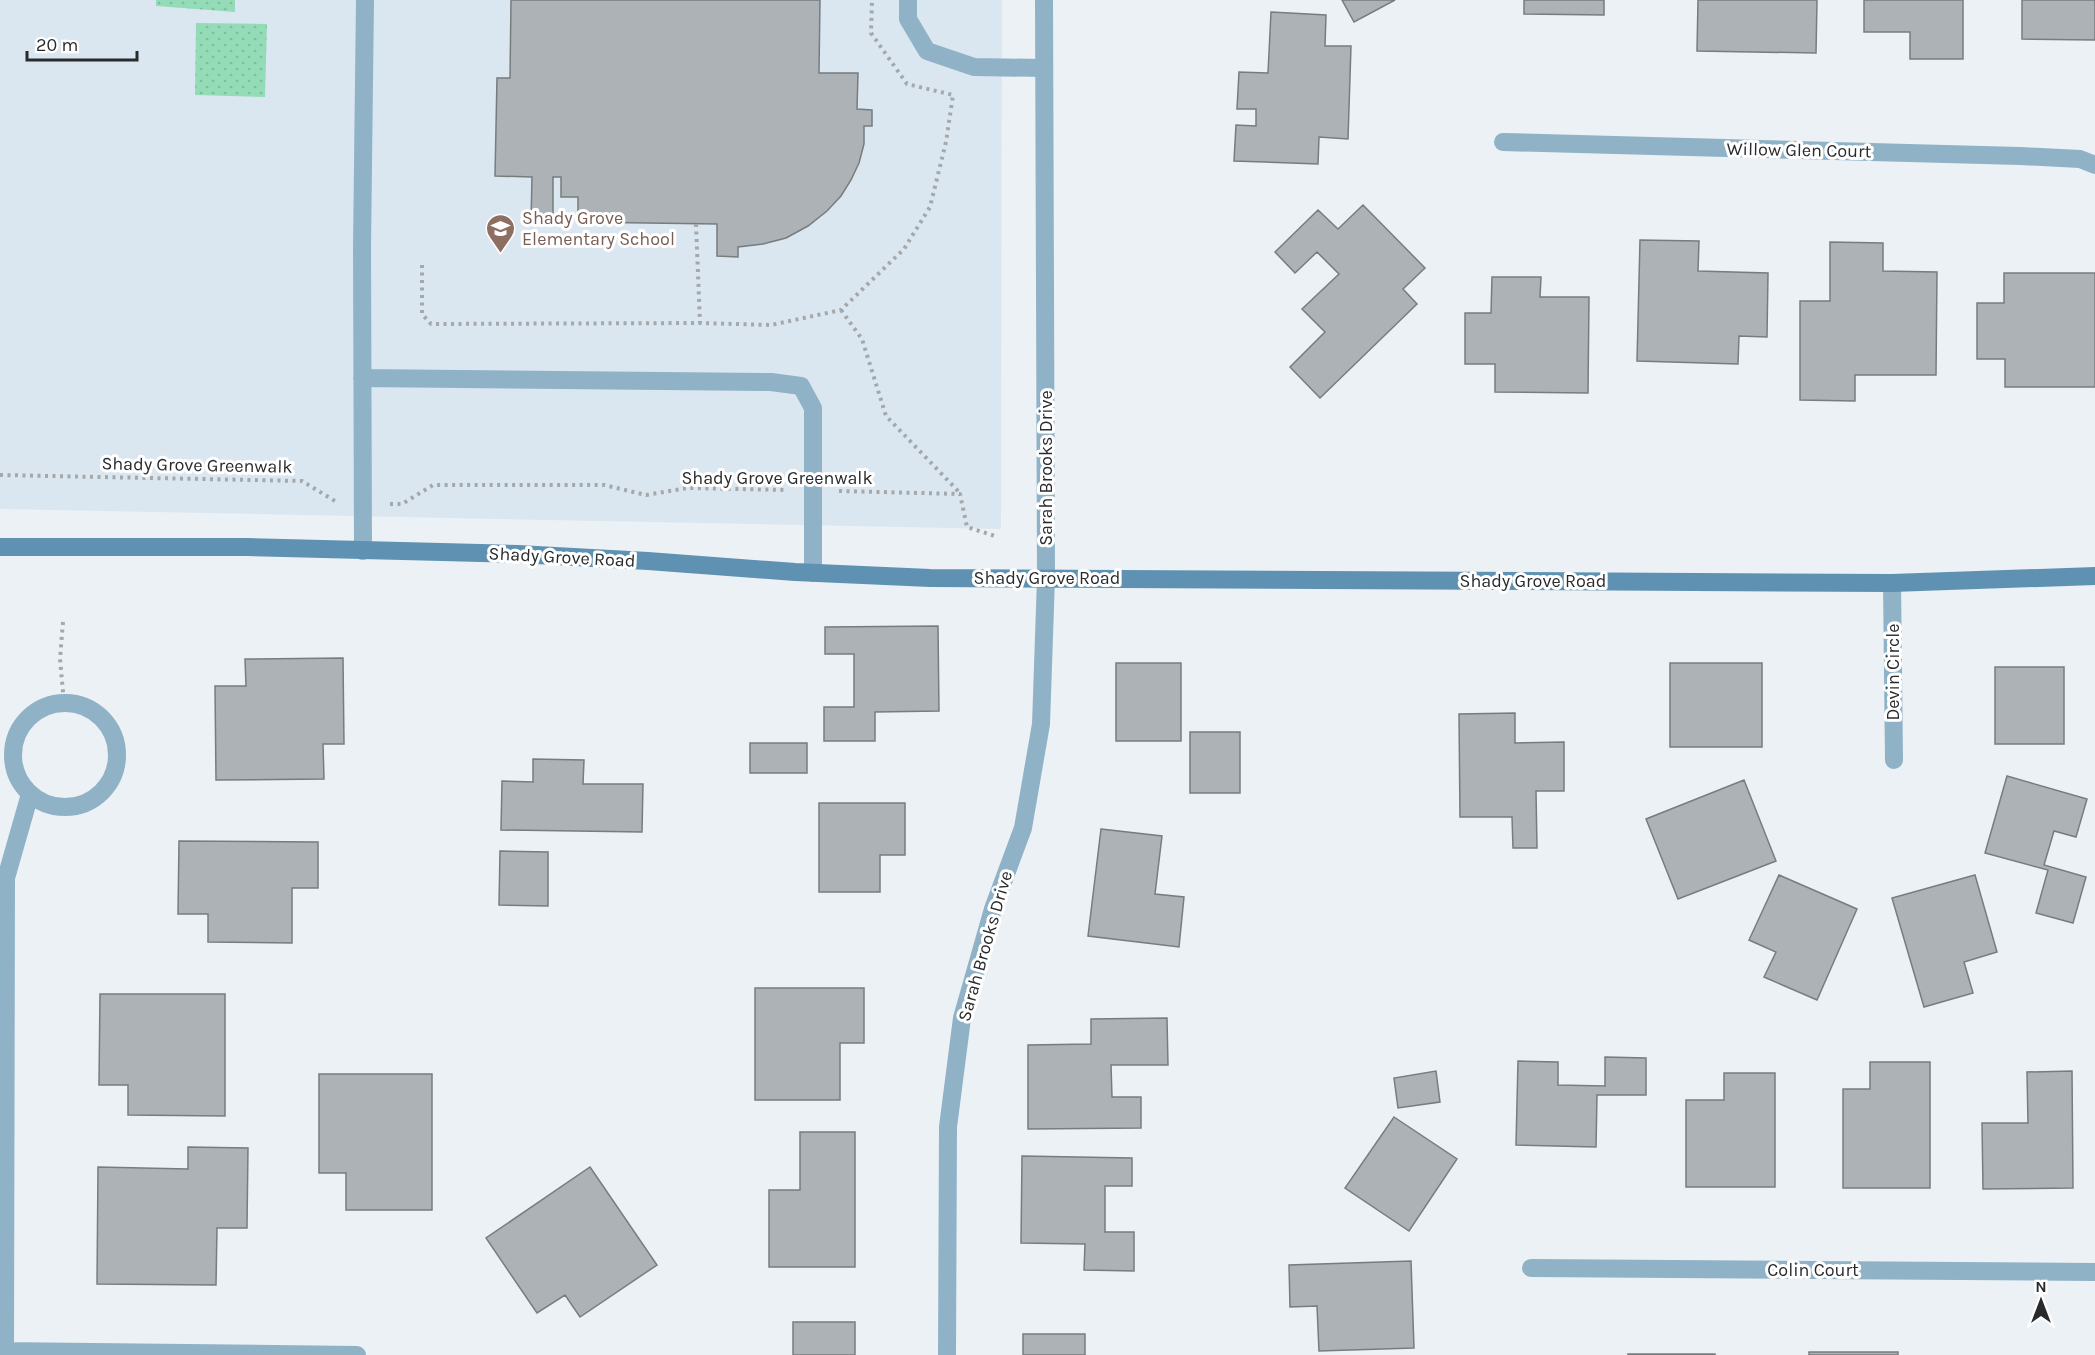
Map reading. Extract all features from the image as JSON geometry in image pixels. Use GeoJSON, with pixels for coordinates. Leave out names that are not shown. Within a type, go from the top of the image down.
{"type":"FeatureCollection","features":[{"type":"Feature","properties":{"kind":"main road","name":"Shady Grove Road"},"geometry":{"type":"LineString","coordinates":[[0,547],[247,547],[518,554],[813,573],[930,578],[1892,583],[2095,576]]}},
{"type":"Feature","properties":{"kind":"street"},"geometry":{"type":"LineString","coordinates":[[363,551],[365,0]]}},
{"type":"Feature","properties":{"kind":"street"},"geometry":{"type":"LineString","coordinates":[[908,0],[908,19],[927,51],[974,67],[1044,68]]}},
{"type":"Feature","properties":{"kind":"street","name":"Sarah Brooks Drive"},"geometry":{"type":"LineString","coordinates":[[947,1355],[948,1127],[962,1018],[993,909],[1023,828],[1041,724],[1046,578],[1044,0]]}},
{"type":"Feature","properties":{"kind":"street","name":"Willow Glen Court"},"geometry":{"type":"LineString","coordinates":[[1503,142],[2009,155],[2080,159],[2095,165]]}},
{"type":"Feature","properties":{"kind":"street"},"geometry":{"type":"LineString","coordinates":[[362,378],[771,382],[801,386],[813,408],[813,573]]}},
{"type":"Feature","properties":{"kind":"street","name":"Devin Circle"},"geometry":{"type":"LineString","coordinates":[[1892,583],[1894,760]]}},
{"type":"Feature","properties":{"kind":"street"},"geometry":{"type":"LineString","coordinates":[[64,703],[76,704],[92,711],[105,722],[114,737],[117,754],[115,771],[107,786],[94,798],[78,806],[62,807],[44,803],[30,794],[19,780],[13,765],[12,747],[18,731],[28,717],[43,707],[64,703]]}},
{"type":"Feature","properties":{"kind":"street"},"geometry":{"type":"LineString","coordinates":[[30,794],[6,878],[2,1351],[357,1355]]}},
{"type":"Feature","properties":{"kind":"street","name":"Colin Court"},"geometry":{"type":"LineString","coordinates":[[1531,1268],[2095,1272]]}},
{"type":"Feature","properties":{"kind":"path"},"geometry":{"type":"LineString","coordinates":[[422,265],[422,314],[431,324],[771,325],[841,310],[904,249],[930,207],[946,142],[953,95],[907,84],[872,33],[872,0]]}},
{"type":"Feature","properties":{"kind":"path"},"geometry":{"type":"LineString","coordinates":[[696,224],[700,323]]}},
{"type":"Feature","properties":{"kind":"path"},"geometry":{"type":"LineString","coordinates":[[841,310],[862,339],[886,416],[960,494],[967,527],[998,537]]}},
{"type":"Feature","properties":{"kind":"path","name":"Shady Grove Greenwalk"},"geometry":{"type":"LineString","coordinates":[[0,475],[302,481],[340,504],[402,504],[433,485],[604,485],[646,495],[688,488],[960,494]]}},
{"type":"Feature","properties":{"kind":"path"},"geometry":{"type":"LineString","coordinates":[[63,622],[60,659],[64,703]]}},
{"type":"Feature","properties":{"kind":"shaded area","name":"Shady Grove Elementary School"},"geometry":{"type":"Polygon","coordinates":[[[0,0],[1002,0],[1001,529],[0,509],[0,0]]]}},
{"type":"Feature","properties":{"kind":"green space"},"geometry":{"type":"Polygon","coordinates":[[[156,0],[235,0],[235,12],[156,6],[156,0]]]}},
{"type":"Feature","properties":{"kind":"green space"},"geometry":{"type":"Polygon","coordinates":[[[196,23],[267,24],[265,97],[195,95],[196,23]]]}},
{"type":"Feature","properties":{"kind":"building"},"geometry":{"type":"Polygon","coordinates":[[[511,0],[820,0],[819,73],[858,73],[857,109],[872,110],[872,126],[864,126],[864,144],[851,180],[841,196],[827,211],[808,226],[786,238],[738,247],[738,257],[717,256],[717,224],[578,222],[578,197],[561,197],[561,177],[553,177],[553,221],[531,221],[532,177],[495,176],[497,78],[510,78],[511,0]]]}},
{"type":"Feature","properties":{"kind":"building"},"geometry":{"type":"Polygon","coordinates":[[[1342,0],[1395,0],[1354,22],[1342,0]]]}},
{"type":"Feature","properties":{"kind":"building"},"geometry":{"type":"Polygon","coordinates":[[[1524,0],[1604,0],[1604,15],[1524,14],[1524,0]]]}},
{"type":"Feature","properties":{"kind":"building"},"geometry":{"type":"Polygon","coordinates":[[[1698,0],[1817,0],[1816,53],[1697,51],[1698,0]]]}},
{"type":"Feature","properties":{"kind":"building"},"geometry":{"type":"Polygon","coordinates":[[[1864,0],[1963,0],[1963,59],[1910,59],[1910,32],[1864,32],[1864,0]]]}},
{"type":"Feature","properties":{"kind":"building"},"geometry":{"type":"Polygon","coordinates":[[[2022,0],[2095,0],[2095,40],[2022,39],[2022,0]]]}},
{"type":"Feature","properties":{"kind":"building"},"geometry":{"type":"Polygon","coordinates":[[[1271,12],[1326,15],[1325,46],[1351,46],[1348,139],[1319,137],[1318,164],[1234,161],[1236,125],[1256,126],[1256,109],[1237,109],[1239,72],[1268,73],[1271,12]]]}},
{"type":"Feature","properties":{"kind":"building"},"geometry":{"type":"Polygon","coordinates":[[[1363,205],[1425,268],[1403,289],[1417,304],[1320,398],[1290,367],[1325,332],[1302,309],[1339,274],[1317,252],[1295,273],[1275,252],[1318,210],[1338,229],[1363,205]]]}},
{"type":"Feature","properties":{"kind":"building"},"geometry":{"type":"Polygon","coordinates":[[[1640,240],[1699,241],[1698,271],[1768,273],[1767,337],[1739,336],[1738,364],[1637,361],[1640,240]]]}},
{"type":"Feature","properties":{"kind":"building"},"geometry":{"type":"Polygon","coordinates":[[[1830,242],[1883,243],[1883,271],[1937,272],[1936,375],[1855,375],[1855,401],[1800,400],[1800,301],[1830,301],[1830,242]]]}},
{"type":"Feature","properties":{"kind":"building"},"geometry":{"type":"Polygon","coordinates":[[[2004,273],[2095,273],[2095,387],[2005,387],[2005,359],[1977,359],[1977,303],[2004,303],[2004,273]]]}},
{"type":"Feature","properties":{"kind":"building"},"geometry":{"type":"Polygon","coordinates":[[[1492,277],[1541,277],[1540,297],[1589,297],[1588,393],[1495,392],[1495,364],[1465,364],[1465,313],[1491,313],[1492,277]]]}},
{"type":"Feature","properties":{"kind":"building"},"geometry":{"type":"Polygon","coordinates":[[[938,626],[939,711],[875,712],[875,741],[824,741],[824,707],[854,707],[854,654],[825,654],[825,627],[938,626]]]}},
{"type":"Feature","properties":{"kind":"building"},"geometry":{"type":"Polygon","coordinates":[[[343,658],[344,744],[323,744],[324,779],[216,780],[215,686],[246,686],[245,659],[343,658]]]}},
{"type":"Feature","properties":{"kind":"building"},"geometry":{"type":"Polygon","coordinates":[[[1116,663],[1181,663],[1181,741],[1116,741],[1116,663]]]}},
{"type":"Feature","properties":{"kind":"building"},"geometry":{"type":"Polygon","coordinates":[[[1670,663],[1762,663],[1762,747],[1670,747],[1670,663]]]}},
{"type":"Feature","properties":{"kind":"building"},"geometry":{"type":"Polygon","coordinates":[[[1995,667],[2064,667],[2064,744],[1995,744],[1995,667]]]}},
{"type":"Feature","properties":{"kind":"building"},"geometry":{"type":"Polygon","coordinates":[[[1515,713],[1515,743],[1564,742],[1564,791],[1536,791],[1537,848],[1513,848],[1512,817],[1460,817],[1459,714],[1515,713]]]}},
{"type":"Feature","properties":{"kind":"building"},"geometry":{"type":"Polygon","coordinates":[[[1190,732],[1240,732],[1240,793],[1190,793],[1190,732]]]}},
{"type":"Feature","properties":{"kind":"building"},"geometry":{"type":"Polygon","coordinates":[[[750,743],[807,743],[807,773],[750,773],[750,743]]]}},
{"type":"Feature","properties":{"kind":"building"},"geometry":{"type":"Polygon","coordinates":[[[533,759],[584,760],[583,784],[643,784],[642,832],[501,830],[502,781],[533,782],[533,759]]]}},
{"type":"Feature","properties":{"kind":"building"},"geometry":{"type":"Polygon","coordinates":[[[2007,776],[2087,799],[2076,837],[2054,831],[2044,865],[2086,877],[2073,923],[2036,913],[2048,870],[1985,853],[2007,776]]]}},
{"type":"Feature","properties":{"kind":"building"},"geometry":{"type":"Polygon","coordinates":[[[1744,780],[1776,861],[1678,899],[1646,819],[1744,780]]]}},
{"type":"Feature","properties":{"kind":"building"},"geometry":{"type":"Polygon","coordinates":[[[819,803],[905,803],[905,855],[880,855],[880,892],[819,892],[819,803]]]}},
{"type":"Feature","properties":{"kind":"building"},"geometry":{"type":"Polygon","coordinates":[[[1101,829],[1162,836],[1155,894],[1184,897],[1179,947],[1088,936],[1101,829]]]}},
{"type":"Feature","properties":{"kind":"building"},"geometry":{"type":"Polygon","coordinates":[[[179,841],[318,842],[318,888],[292,888],[292,943],[208,942],[208,914],[178,914],[179,841]]]}},
{"type":"Feature","properties":{"kind":"building"},"geometry":{"type":"Polygon","coordinates":[[[500,851],[548,852],[548,906],[499,905],[500,851]]]}},
{"type":"Feature","properties":{"kind":"building"},"geometry":{"type":"Polygon","coordinates":[[[1779,875],[1857,909],[1817,1000],[1764,977],[1776,952],[1749,940],[1779,875]]]}},
{"type":"Feature","properties":{"kind":"building"},"geometry":{"type":"Polygon","coordinates":[[[1975,875],[1997,952],[1964,962],[1973,993],[1924,1007],[1892,898],[1975,875]]]}},
{"type":"Feature","properties":{"kind":"building"},"geometry":{"type":"Polygon","coordinates":[[[755,988],[864,988],[864,1043],[840,1043],[840,1100],[755,1100],[755,988]]]}},
{"type":"Feature","properties":{"kind":"building"},"geometry":{"type":"Polygon","coordinates":[[[100,994],[225,994],[225,1116],[128,1115],[128,1085],[99,1085],[100,994]]]}},
{"type":"Feature","properties":{"kind":"building"},"geometry":{"type":"Polygon","coordinates":[[[1167,1018],[1168,1065],[1111,1065],[1112,1097],[1141,1097],[1141,1128],[1028,1129],[1028,1045],[1091,1044],[1091,1019],[1167,1018]]]}},
{"type":"Feature","properties":{"kind":"building"},"geometry":{"type":"Polygon","coordinates":[[[1605,1057],[1646,1058],[1646,1095],[1597,1095],[1596,1147],[1516,1145],[1518,1061],[1558,1062],[1558,1085],[1605,1086],[1605,1057]]]}},
{"type":"Feature","properties":{"kind":"building"},"geometry":{"type":"Polygon","coordinates":[[[1870,1062],[1930,1062],[1930,1188],[1843,1188],[1843,1089],[1870,1089],[1870,1062]]]}},
{"type":"Feature","properties":{"kind":"building"},"geometry":{"type":"Polygon","coordinates":[[[1436,1071],[1440,1102],[1398,1108],[1394,1078],[1436,1071]]]}},
{"type":"Feature","properties":{"kind":"building"},"geometry":{"type":"Polygon","coordinates":[[[2072,1071],[2073,1188],[1983,1189],[1982,1123],[2028,1123],[2027,1072],[2072,1071]]]}},
{"type":"Feature","properties":{"kind":"building"},"geometry":{"type":"Polygon","coordinates":[[[1724,1073],[1775,1073],[1775,1187],[1686,1187],[1686,1100],[1724,1100],[1724,1073]]]}},
{"type":"Feature","properties":{"kind":"building"},"geometry":{"type":"Polygon","coordinates":[[[319,1074],[432,1074],[432,1210],[346,1210],[346,1173],[319,1173],[319,1074]]]}},
{"type":"Feature","properties":{"kind":"building"},"geometry":{"type":"Polygon","coordinates":[[[1394,1117],[1457,1159],[1409,1231],[1345,1188],[1394,1117]]]}},
{"type":"Feature","properties":{"kind":"building"},"geometry":{"type":"Polygon","coordinates":[[[800,1132],[855,1132],[855,1267],[769,1267],[769,1190],[800,1190],[800,1132]]]}},
{"type":"Feature","properties":{"kind":"building"},"geometry":{"type":"Polygon","coordinates":[[[188,1147],[248,1148],[247,1228],[217,1228],[216,1285],[97,1284],[98,1167],[188,1169],[188,1147]]]}},
{"type":"Feature","properties":{"kind":"building"},"geometry":{"type":"Polygon","coordinates":[[[1022,1156],[1132,1158],[1132,1186],[1105,1186],[1105,1232],[1134,1232],[1134,1271],[1084,1270],[1085,1244],[1021,1243],[1022,1156]]]}},
{"type":"Feature","properties":{"kind":"building"},"geometry":{"type":"Polygon","coordinates":[[[590,1167],[657,1265],[580,1317],[565,1295],[537,1313],[486,1238],[590,1167]]]}},
{"type":"Feature","properties":{"kind":"building"},"geometry":{"type":"Polygon","coordinates":[[[1411,1261],[1414,1348],[1319,1351],[1317,1306],[1290,1307],[1289,1265],[1411,1261]]]}},
{"type":"Feature","properties":{"kind":"building"},"geometry":{"type":"Polygon","coordinates":[[[793,1322],[855,1322],[855,1355],[793,1355],[793,1322]]]}},
{"type":"Feature","properties":{"kind":"building"},"geometry":{"type":"Polygon","coordinates":[[[1023,1334],[1085,1334],[1085,1355],[1023,1355],[1023,1334]]]}},
{"type":"Feature","properties":{"kind":"building"},"geometry":{"type":"Polygon","coordinates":[[[1809,1352],[1898,1352],[1898,1355],[1809,1355],[1809,1352]]]}},
{"type":"Feature","properties":{"kind":"building"},"geometry":{"type":"Polygon","coordinates":[[[1715,1354],[1715,1355],[1628,1355],[1715,1354]]]}},
{"type":"Feature","properties":{"kind":"place","name":"Shady Grove Elementary School"},"geometry":{"type":"Point","coordinates":[501,254]}}]}
